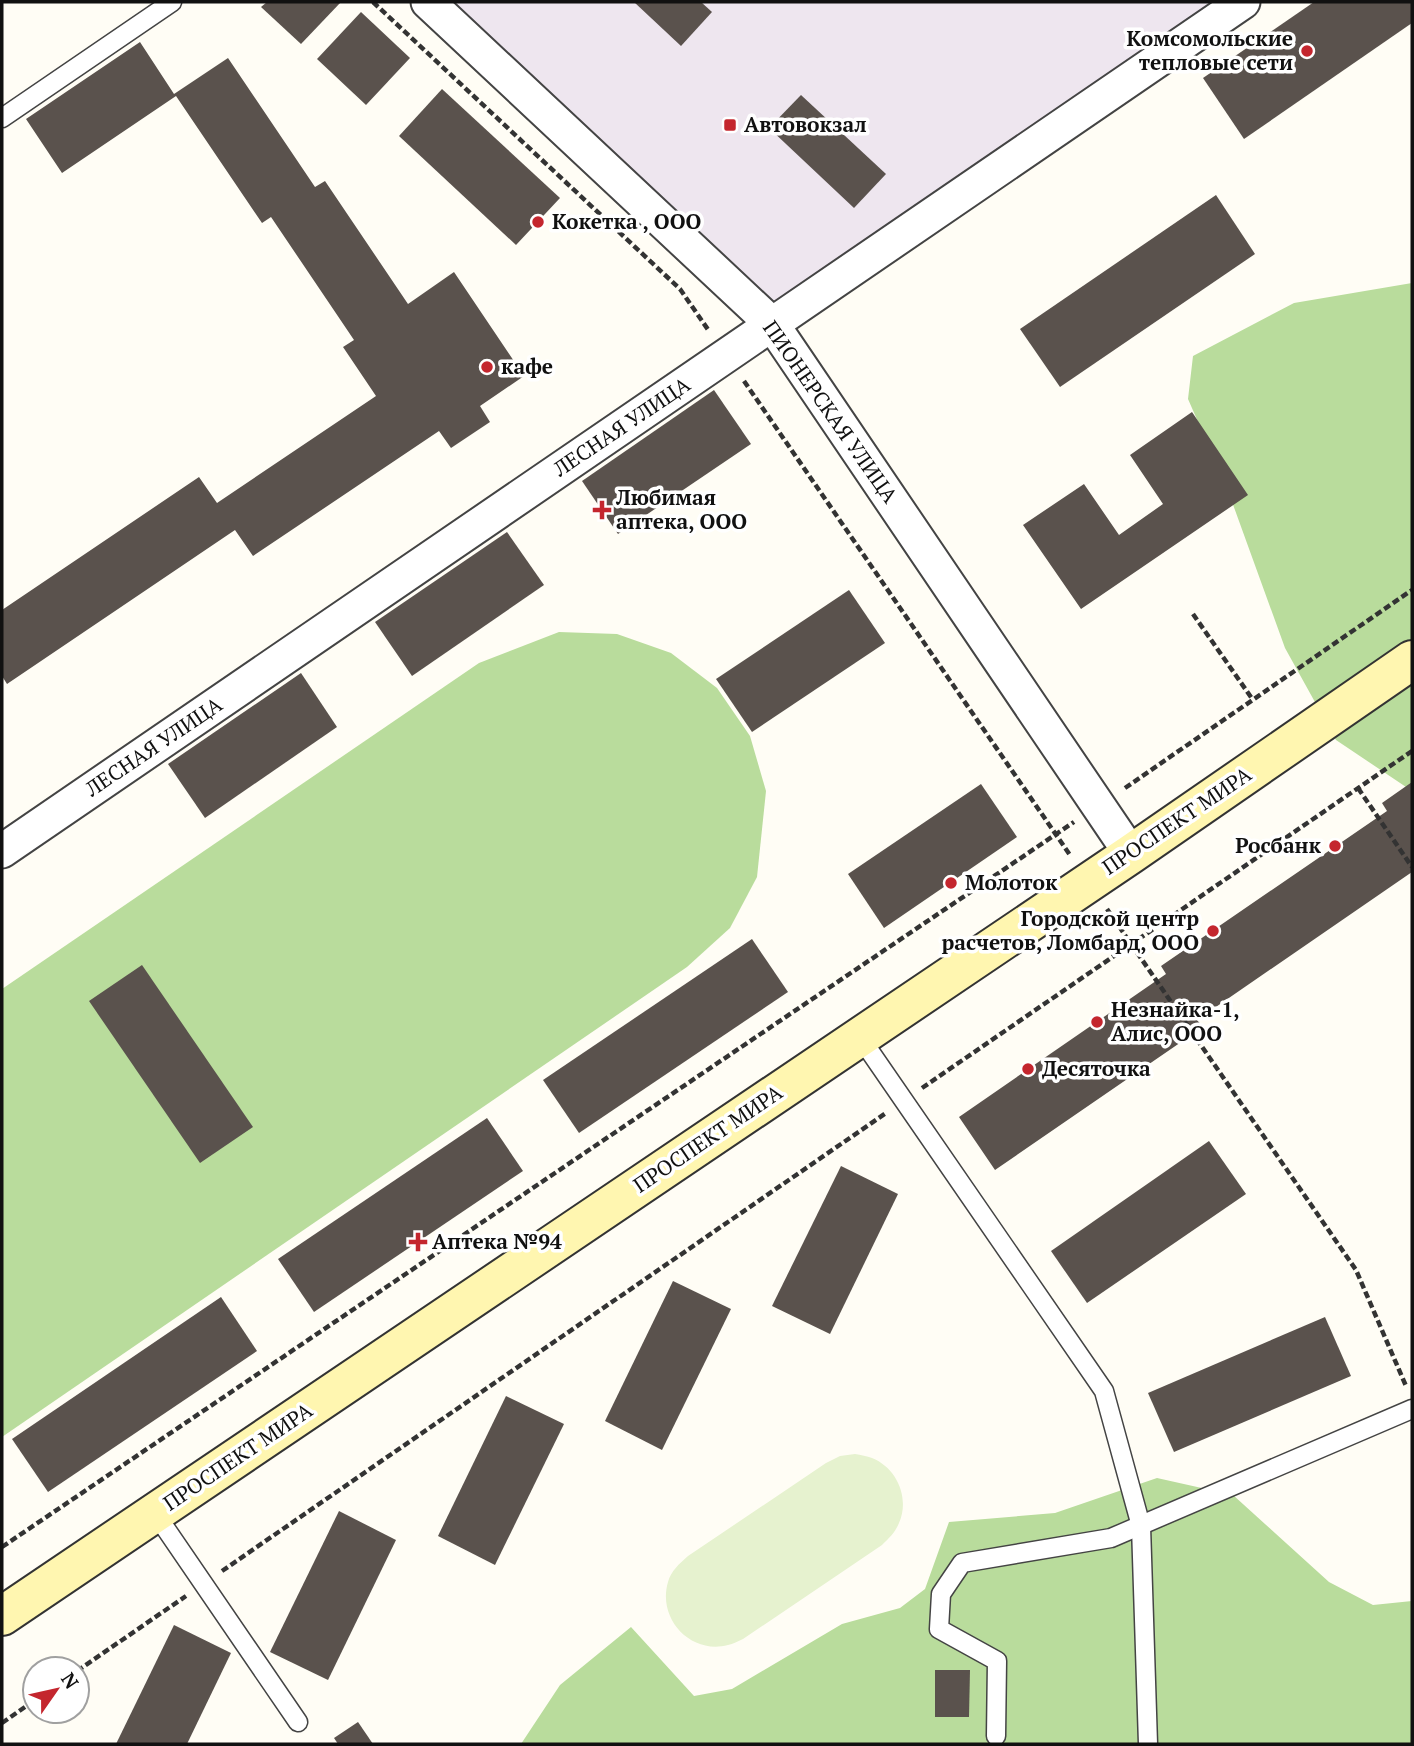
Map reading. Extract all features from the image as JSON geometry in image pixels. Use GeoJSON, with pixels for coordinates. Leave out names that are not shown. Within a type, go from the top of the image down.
{"type":"FeatureCollection","features":[{"type":"Feature","properties":{"kind":"street","name":"ПИОНЕРСКАЯ УЛИЦА"},"geometry":{"type":"LineString","coordinates":[[428,2],[772,324],[1131,854]]}},
{"type":"Feature","properties":{"kind":"street","name":"ЛЕСНАЯ УЛИЦА"},"geometry":{"type":"LineString","coordinates":[[2,851],[1243,2]]}},
{"type":"Feature","properties":{"kind":"street","name":"ПРОСПЕКТ МИРА"},"geometry":{"type":"LineString","coordinates":[[2,1616],[1131,854],[1412,660]]}},
{"type":"Feature","properties":{"kind":"lane"},"geometry":{"type":"LineString","coordinates":[[2,118],[172,2]]}},
{"type":"Feature","properties":{"kind":"lane"},"geometry":{"type":"LineString","coordinates":[[860,1037],[1104,1391],[1141,1526],[1148,1744]]}},
{"type":"Feature","properties":{"kind":"lane"},"geometry":{"type":"LineString","coordinates":[[996,1736],[997,1661],[939,1629],[941,1594],[962,1563],[1111,1538],[1412,1409]]}},
{"type":"Feature","properties":{"kind":"lane"},"geometry":{"type":"LineString","coordinates":[[155,1513],[298,1721]]}},
{"type":"Feature","properties":{"kind":"path"},"geometry":{"type":"LineString","coordinates":[[373,2],[680,289],[1356,1270],[1407,1388]]}},
{"type":"Feature","properties":{"kind":"path"},"geometry":{"type":"LineString","coordinates":[[2,1547],[1056,835],[1412,590]]}},
{"type":"Feature","properties":{"kind":"path"},"geometry":{"type":"LineString","coordinates":[[1193,614],[1253,700]]}},
{"type":"Feature","properties":{"kind":"path"},"geometry":{"type":"LineString","coordinates":[[916,1093],[1412,751]]}},
{"type":"Feature","properties":{"kind":"path"},"geometry":{"type":"LineString","coordinates":[[1358,788],[1412,867]]}},
{"type":"Feature","properties":{"kind":"path"},"geometry":{"type":"LineString","coordinates":[[215,1576],[891,1110]]}},
{"type":"Feature","properties":{"kind":"path"},"geometry":{"type":"LineString","coordinates":[[91,1661],[191,1592]]}},
{"type":"Feature","properties":{"kind":"path"},"geometry":{"type":"LineString","coordinates":[[2,1723],[21,1710]]}},
{"type":"Feature","properties":{"kind":"shaded area"},"geometry":{"type":"Polygon","coordinates":[[[428,2],[1243,2],[772,324],[428,2]]]}},
{"type":"Feature","properties":{"kind":"green space"},"geometry":{"type":"Polygon","coordinates":[[[1412,283],[1412,791],[1336,740],[1285,648],[1227,488],[1188,399],[1193,356],[1294,303],[1412,283]]]}},
{"type":"Feature","properties":{"kind":"green space"},"geometry":{"type":"Polygon","coordinates":[[[559,632],[617,634],[671,653],[717,688],[750,736],[766,791],[757,877],[730,928],[687,967],[2,1437],[2,989],[479,663],[559,632]]]}},
{"type":"Feature","properties":{"kind":"green space"},"geometry":{"type":"Polygon","coordinates":[[[855,1454],[881,1463],[899,1485],[902,1513],[896,1530],[887,1540],[743,1639],[714,1647],[701,1645],[680,1631],[672,1621],[666,1596],[673,1571],[688,1556],[826,1463],[840,1456],[855,1454]]]}},
{"type":"Feature","properties":{"kind":"green space"},"geometry":{"type":"Polygon","coordinates":[[[1157,1478],[1233,1495],[1329,1582],[1373,1605],[1412,1601],[1412,1744],[521,1744],[560,1685],[631,1627],[694,1696],[732,1689],[842,1624],[900,1608],[925,1589],[949,1522],[1055,1513],[1157,1478]]]}},
{"type":"Feature","properties":{"kind":"building"},"geometry":{"type":"Polygon","coordinates":[[[267,2],[341,2],[301,44],[261,7],[267,2]]]}},
{"type":"Feature","properties":{"kind":"building"},"geometry":{"type":"Polygon","coordinates":[[[634,2],[701,2],[712,12],[681,46],[634,2]]]}},
{"type":"Feature","properties":{"kind":"building","name":"Комсомольские тепловые сети"},"geometry":{"type":"Polygon","coordinates":[[[1314,2],[1412,2],[1412,23],[1244,139],[1203,78],[1314,2]]]}},
{"type":"Feature","properties":{"kind":"building"},"geometry":{"type":"Polygon","coordinates":[[[361,12],[410,58],[366,105],[317,59],[361,12]]]}},
{"type":"Feature","properties":{"kind":"building"},"geometry":{"type":"Polygon","coordinates":[[[140,42],[174,94],[228,58],[315,187],[325,181],[408,304],[454,272],[524,376],[480,406],[490,422],[451,448],[439,431],[253,556],[235,530],[7,684],[2,676],[2,610],[199,477],[217,503],[376,396],[343,347],[354,340],[271,217],[262,223],[176,96],[62,173],[26,119],[140,42]]]}},
{"type":"Feature","properties":{"kind":"building"},"geometry":{"type":"Polygon","coordinates":[[[442,89],[560,198],[516,245],[399,136],[442,89]]]}},
{"type":"Feature","properties":{"kind":"building"},"geometry":{"type":"Polygon","coordinates":[[[801,95],[886,174],[854,208],[769,128],[801,95]]]}},
{"type":"Feature","properties":{"kind":"building"},"geometry":{"type":"Polygon","coordinates":[[[1216,195],[1255,254],[1060,387],[1020,329],[1216,195]]]}},
{"type":"Feature","properties":{"kind":"building"},"geometry":{"type":"Polygon","coordinates":[[[714,390],[751,444],[618,534],[582,481],[714,390]]]}},
{"type":"Feature","properties":{"kind":"building"},"geometry":{"type":"Polygon","coordinates":[[[1192,412],[1248,495],[1081,609],[1023,525],[1084,484],[1119,535],[1163,504],[1130,455],[1192,412]]]}},
{"type":"Feature","properties":{"kind":"building"},"geometry":{"type":"Polygon","coordinates":[[[507,532],[544,585],[412,676],[375,622],[507,532]]]}},
{"type":"Feature","properties":{"kind":"building"},"geometry":{"type":"Polygon","coordinates":[[[849,590],[885,643],[752,732],[716,679],[849,590]]]}},
{"type":"Feature","properties":{"kind":"building"},"geometry":{"type":"Polygon","coordinates":[[[301,673],[337,727],[205,818],[168,764],[301,673]]]}},
{"type":"Feature","properties":{"kind":"building"},"geometry":{"type":"Polygon","coordinates":[[[1412,782],[1412,872],[1197,1020],[1203,1027],[995,1170],[959,1117],[1166,974],[1161,966],[1387,811],[1382,803],[1412,782]]]}},
{"type":"Feature","properties":{"kind":"building"},"geometry":{"type":"Polygon","coordinates":[[[981,784],[1017,837],[884,928],[848,874],[981,784]]]}},
{"type":"Feature","properties":{"kind":"building"},"geometry":{"type":"Polygon","coordinates":[[[752,939],[788,992],[579,1133],[543,1080],[752,939]]]}},
{"type":"Feature","properties":{"kind":"building"},"geometry":{"type":"Polygon","coordinates":[[[142,965],[253,1127],[200,1163],[89,1001],[142,965]]]}},
{"type":"Feature","properties":{"kind":"building"},"geometry":{"type":"Polygon","coordinates":[[[487,1118],[523,1171],[314,1312],[278,1259],[487,1118]]]}},
{"type":"Feature","properties":{"kind":"building"},"geometry":{"type":"Polygon","coordinates":[[[1209,1141],[1246,1194],[1087,1303],[1051,1251],[1209,1141]]]}},
{"type":"Feature","properties":{"kind":"building"},"geometry":{"type":"Polygon","coordinates":[[[841,1166],[898,1194],[830,1334],[772,1306],[841,1166]]]}},
{"type":"Feature","properties":{"kind":"building"},"geometry":{"type":"Polygon","coordinates":[[[673,1281],[731,1309],[662,1450],[605,1421],[673,1281]]]}},
{"type":"Feature","properties":{"kind":"building"},"geometry":{"type":"Polygon","coordinates":[[[221,1297],[257,1351],[48,1492],[12,1439],[221,1297]]]}},
{"type":"Feature","properties":{"kind":"building"},"geometry":{"type":"Polygon","coordinates":[[[1325,1317],[1351,1376],[1174,1452],[1148,1393],[1325,1317]]]}},
{"type":"Feature","properties":{"kind":"building"},"geometry":{"type":"Polygon","coordinates":[[[506,1396],[564,1424],[495,1565],[438,1536],[506,1396]]]}},
{"type":"Feature","properties":{"kind":"building"},"geometry":{"type":"Polygon","coordinates":[[[339,1511],[396,1540],[328,1680],[270,1652],[339,1511]]]}},
{"type":"Feature","properties":{"kind":"building"},"geometry":{"type":"Polygon","coordinates":[[[174,1625],[231,1653],[187,1744],[116,1744],[174,1625]]]}},
{"type":"Feature","properties":{"kind":"building"},"geometry":{"type":"Polygon","coordinates":[[[935,1670],[970,1670],[969,1717],[935,1717],[935,1670]]]}},
{"type":"Feature","properties":{"kind":"building"},"geometry":{"type":"Polygon","coordinates":[[[358,1722],[373,1744],[338,1744],[334,1738],[358,1722]]]}},
{"type":"Feature","properties":{"kind":"place","name":"Комсомольские тепловые сети"},"geometry":{"type":"Point","coordinates":[1307,51]}},
{"type":"Feature","properties":{"kind":"place","name":"Автовокзал"},"geometry":{"type":"Point","coordinates":[730,125]}},
{"type":"Feature","properties":{"kind":"place","name":"Кокетка , ООО"},"geometry":{"type":"Point","coordinates":[538,222]}},
{"type":"Feature","properties":{"kind":"place","name":"кафе"},"geometry":{"type":"Point","coordinates":[487,367]}},
{"type":"Feature","properties":{"kind":"place","name":"Любимая аптека, ООО"},"geometry":{"type":"Point","coordinates":[602,510]}},
{"type":"Feature","properties":{"kind":"place","name":"Росбанк"},"geometry":{"type":"Point","coordinates":[1335,846]}},
{"type":"Feature","properties":{"kind":"place","name":"Молоток"},"geometry":{"type":"Point","coordinates":[951,883]}},
{"type":"Feature","properties":{"kind":"place","name":"Городской центр расчетов, Ломбард, ООО"},"geometry":{"type":"Point","coordinates":[1213,931]}},
{"type":"Feature","properties":{"kind":"place","name":"Незнайка-1, Алис, ООО"},"geometry":{"type":"Point","coordinates":[1097,1022]}},
{"type":"Feature","properties":{"kind":"place","name":"Десяточка"},"geometry":{"type":"Point","coordinates":[1028,1069]}},
{"type":"Feature","properties":{"kind":"place","name":"Аптека №94"},"geometry":{"type":"Point","coordinates":[418,1242]}}]}
